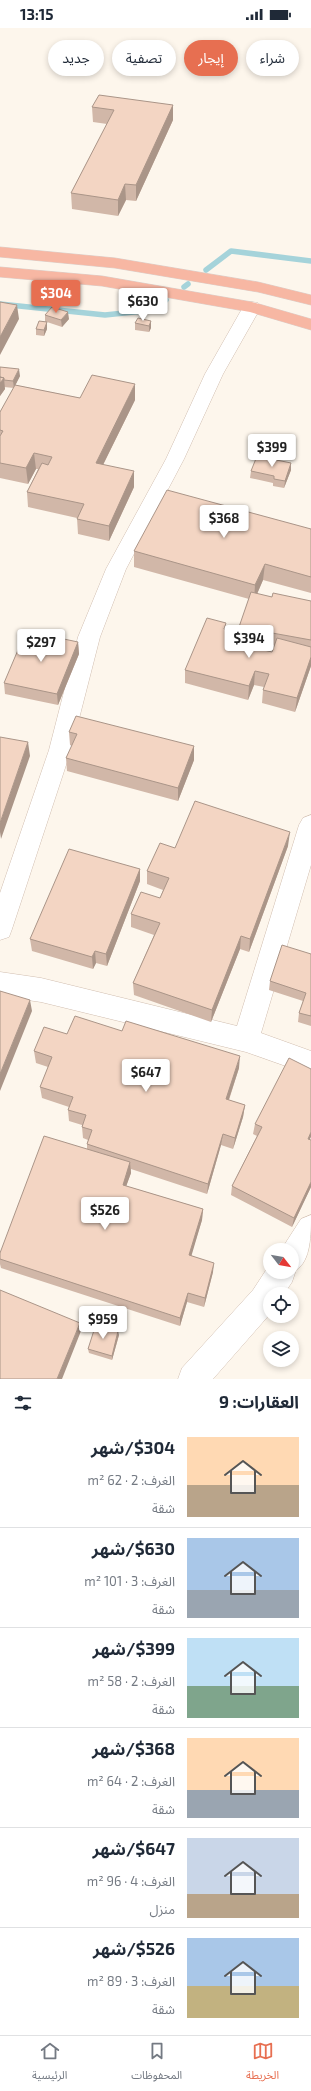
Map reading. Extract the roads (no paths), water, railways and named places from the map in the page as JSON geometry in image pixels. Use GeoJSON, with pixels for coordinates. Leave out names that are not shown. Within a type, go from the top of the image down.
{"type":"FeatureCollection","features":[{"type":"Feature","properties":{"kind":"highway"},"geometry":{"type":"LineString","coordinates":[[0,252],[115,263],[258,287],[311,300]]}},
{"type":"Feature","properties":{"kind":"highway"},"geometry":{"type":"LineString","coordinates":[[0,272],[102,281],[252,307],[311,326]]}},
{"type":"Feature","properties":{"kind":"street"},"geometry":{"type":"LineString","coordinates":[[0,929],[60,750],[89,637],[113,576],[175,459],[214,374],[252,307]]}},
{"type":"Feature","properties":{"kind":"street"},"geometry":{"type":"LineString","coordinates":[[246,1040],[311,825]]}},
{"type":"Feature","properties":{"kind":"street"},"geometry":{"type":"LineString","coordinates":[[0,984],[41,990],[246,1040],[311,1063]]}},
{"type":"Feature","properties":{"kind":"street"},"geometry":{"type":"LineString","coordinates":[[299,1247],[311,1229]]}},
{"type":"Feature","properties":{"kind":"street"},"geometry":{"type":"LineString","coordinates":[[193,1379],[263,1300],[277,1279]]}},
{"type":"Feature","properties":{"kind":"waterway"},"geometry":{"type":"LineString","coordinates":[[206,270],[231,251],[311,261]]}},
{"type":"Feature","properties":{"kind":"waterway"},"geometry":{"type":"LineString","coordinates":[[184,287],[188,284]]}},
{"type":"Feature","properties":{"kind":"waterway"},"geometry":{"type":"LineString","coordinates":[[0,304],[105,315],[153,310],[166,300]]}}]}
